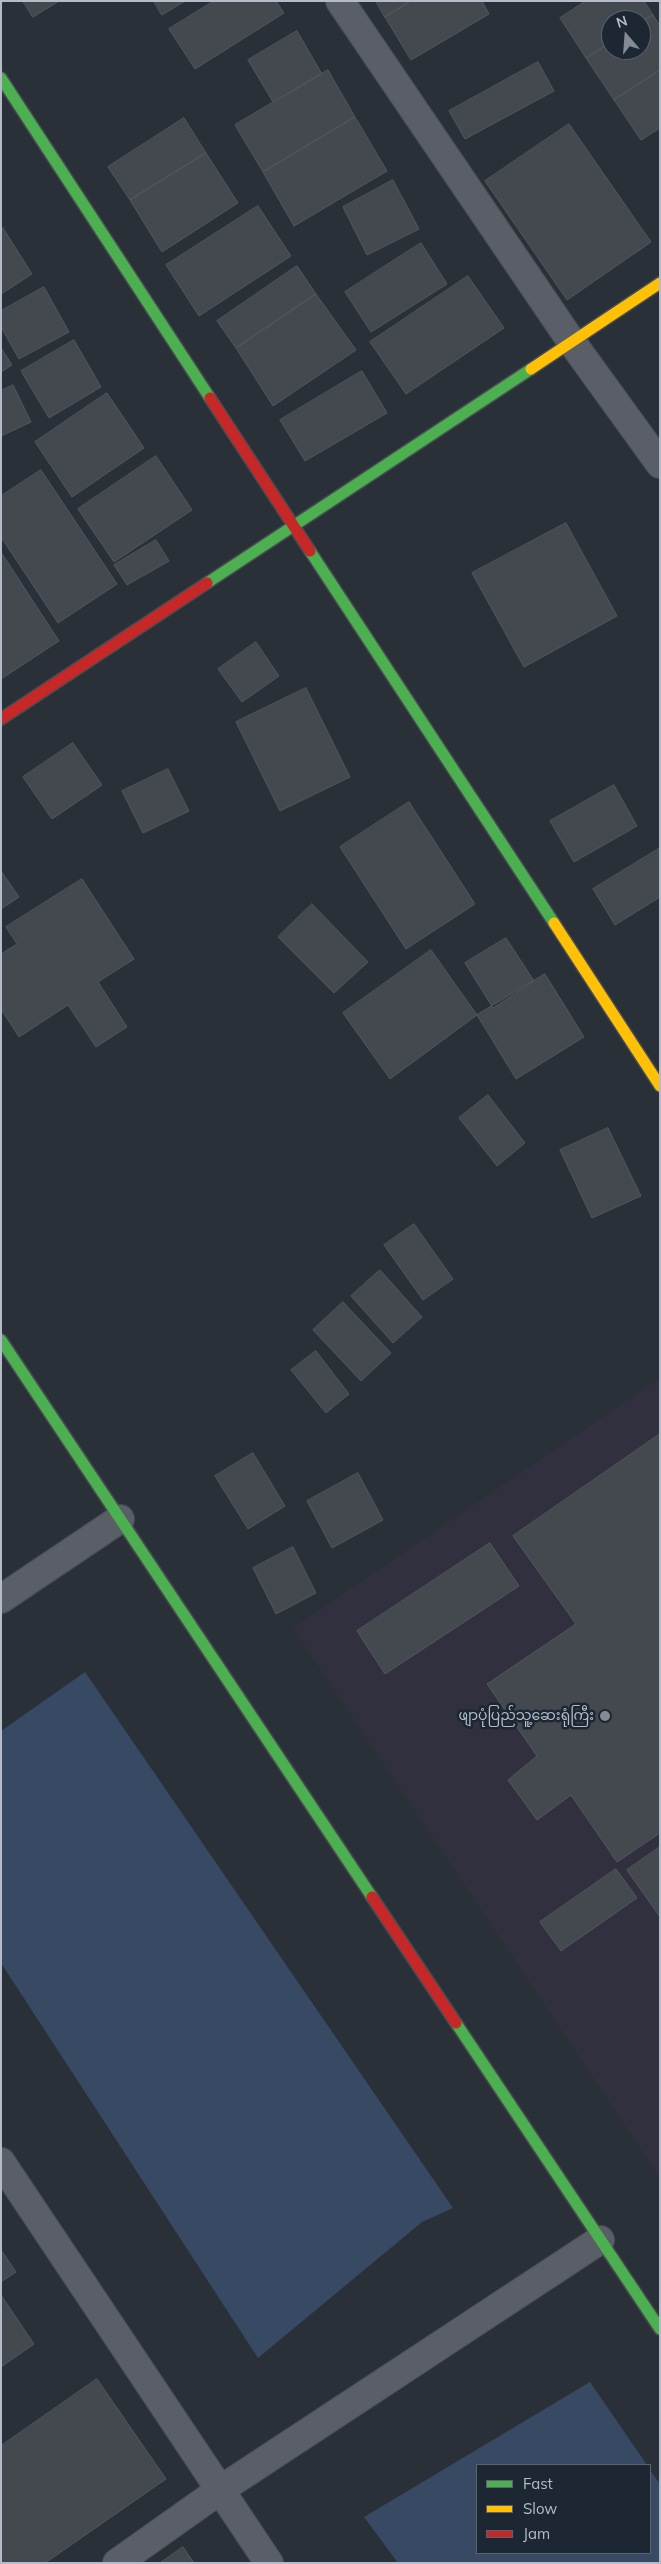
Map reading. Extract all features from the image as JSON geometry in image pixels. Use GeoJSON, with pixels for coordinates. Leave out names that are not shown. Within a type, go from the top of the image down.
{"type":"FeatureCollection","features":[{"type":"Feature","properties":{"kind":"street"},"geometry":{"type":"LineString","coordinates":[[340,1],[571,341],[660,464]]}},
{"type":"Feature","properties":{"kind":"street"},"geometry":{"type":"LineString","coordinates":[[1,78],[660,1086]]}},
{"type":"Feature","properties":{"kind":"street"},"geometry":{"type":"LineString","coordinates":[[1,719],[660,283]]}},
{"type":"Feature","properties":{"kind":"street"},"geometry":{"type":"LineString","coordinates":[[1,1340],[660,2329]]}},
{"type":"Feature","properties":{"kind":"street"},"geometry":{"type":"LineString","coordinates":[[1,1599],[120,1520]]}},
{"type":"Feature","properties":{"kind":"street"},"geometry":{"type":"LineString","coordinates":[[1,2162],[269,2563]]}},
{"type":"Feature","properties":{"kind":"street"},"geometry":{"type":"LineString","coordinates":[[117,2563],[220,2490],[600,2240]]}},
{"type":"Feature","properties":{"kind":"shaded area"},"geometry":{"type":"Polygon","coordinates":[[[660,1378],[660,2178],[293,1628],[660,1378]]]}},
{"type":"Feature","properties":{"kind":"water"},"geometry":{"type":"Polygon","coordinates":[[[85,1672],[453,2208],[422,2222],[258,2358],[1,1963],[1,1731],[85,1672]]]}},
{"type":"Feature","properties":{"kind":"water"},"geometry":{"type":"Polygon","coordinates":[[[590,2382],[646,2464],[476,2464],[476,2554],[651,2554],[651,2471],[660,2484],[660,2563],[398,2563],[364,2517],[590,2382]]]}},
{"type":"Feature","properties":{"kind":"building"},"geometry":{"type":"Polygon","coordinates":[[[23,1],[59,1],[33,17],[23,1]]]}},
{"type":"Feature","properties":{"kind":"building"},"geometry":{"type":"Polygon","coordinates":[[[154,1],[185,1],[162,15],[154,1]]]}},
{"type":"Feature","properties":{"kind":"building"},"geometry":{"type":"Polygon","coordinates":[[[214,1],[276,1],[284,13],[195,69],[169,29],[214,1]]]}},
{"type":"Feature","properties":{"kind":"building"},"geometry":{"type":"Polygon","coordinates":[[[376,1],[411,1],[385,17],[376,1]]]}},
{"type":"Feature","properties":{"kind":"building"},"geometry":{"type":"Polygon","coordinates":[[[411,1],[482,1],[489,14],[411,60],[385,17],[411,1]]]}},
{"type":"Feature","properties":{"kind":"building"},"geometry":{"type":"Polygon","coordinates":[[[586,1],[644,1],[650,10],[601,10],[601,48],[586,58],[560,18],[586,1]]]}},
{"type":"Feature","properties":{"kind":"building"},"geometry":{"type":"Polygon","coordinates":[[[653,15],[660,26],[660,70],[614,100],[586,58],[601,48],[601,60],[651,60],[651,16],[653,15]]]}},
{"type":"Feature","properties":{"kind":"building"},"geometry":{"type":"Polygon","coordinates":[[[297,31],[322,74],[273,102],[248,60],[297,31]]]}},
{"type":"Feature","properties":{"kind":"building"},"geometry":{"type":"Polygon","coordinates":[[[538,62],[554,91],[465,139],[449,111],[538,62]]]}},
{"type":"Feature","properties":{"kind":"building"},"geometry":{"type":"Polygon","coordinates":[[[328,70],[355,117],[263,172],[235,125],[328,70]]]}},
{"type":"Feature","properties":{"kind":"building"},"geometry":{"type":"Polygon","coordinates":[[[660,70],[660,128],[641,140],[614,100],[660,70]]]}},
{"type":"Feature","properties":{"kind":"building"},"geometry":{"type":"Polygon","coordinates":[[[355,117],[387,171],[294,226],[263,172],[355,117]]]}},
{"type":"Feature","properties":{"kind":"building"},"geometry":{"type":"Polygon","coordinates":[[[184,118],[206,153],[130,200],[108,167],[184,118]]]}},
{"type":"Feature","properties":{"kind":"building"},"geometry":{"type":"Polygon","coordinates":[[[569,124],[651,242],[567,300],[485,181],[569,124]]]}},
{"type":"Feature","properties":{"kind":"building"},"geometry":{"type":"Polygon","coordinates":[[[206,153],[238,203],[162,252],[130,200],[206,153]]]}},
{"type":"Feature","properties":{"kind":"building"},"geometry":{"type":"Polygon","coordinates":[[[393,180],[419,229],[367,255],[343,207],[393,180]]]}},
{"type":"Feature","properties":{"kind":"building"},"geometry":{"type":"Polygon","coordinates":[[[258,206],[291,256],[199,316],[166,265],[258,206]]]}},
{"type":"Feature","properties":{"kind":"building"},"geometry":{"type":"Polygon","coordinates":[[[3,228],[32,274],[1,294],[1,230],[3,228]]]}},
{"type":"Feature","properties":{"kind":"building"},"geometry":{"type":"Polygon","coordinates":[[[421,243],[447,284],[371,332],[345,292],[421,243]]]}},
{"type":"Feature","properties":{"kind":"building"},"geometry":{"type":"Polygon","coordinates":[[[297,266],[316,294],[236,348],[217,321],[297,266]]]}},
{"type":"Feature","properties":{"kind":"building"},"geometry":{"type":"Polygon","coordinates":[[[468,276],[504,328],[406,394],[370,342],[468,276]]]}},
{"type":"Feature","properties":{"kind":"building"},"geometry":{"type":"Polygon","coordinates":[[[44,287],[69,332],[19,359],[1,327],[1,311],[44,287]]]}},
{"type":"Feature","properties":{"kind":"building"},"geometry":{"type":"Polygon","coordinates":[[[316,294],[356,350],[273,406],[236,348],[316,294]]]}},
{"type":"Feature","properties":{"kind":"building"},"geometry":{"type":"Polygon","coordinates":[[[74,340],[101,387],[49,418],[21,371],[74,340]]]}},
{"type":"Feature","properties":{"kind":"building"},"geometry":{"type":"Polygon","coordinates":[[[1,348],[12,365],[1,372],[1,348]]]}},
{"type":"Feature","properties":{"kind":"building"},"geometry":{"type":"Polygon","coordinates":[[[362,371],[387,413],[305,461],[280,420],[362,371]]]}},
{"type":"Feature","properties":{"kind":"building"},"geometry":{"type":"Polygon","coordinates":[[[13,385],[31,422],[1,436],[1,391],[13,385]]]}},
{"type":"Feature","properties":{"kind":"building"},"geometry":{"type":"Polygon","coordinates":[[[107,393],[144,448],[72,497],[35,442],[107,393]]]}},
{"type":"Feature","properties":{"kind":"building"},"geometry":{"type":"Polygon","coordinates":[[[156,456],[192,510],[114,562],[78,509],[156,456]]]}},
{"type":"Feature","properties":{"kind":"building"},"geometry":{"type":"Polygon","coordinates":[[[41,470],[117,584],[58,623],[1,537],[1,496],[41,470]]]}},
{"type":"Feature","properties":{"kind":"building"},"geometry":{"type":"Polygon","coordinates":[[[566,523],[617,616],[524,667],[472,573],[566,523]]]}},
{"type":"Feature","properties":{"kind":"building"},"geometry":{"type":"Polygon","coordinates":[[[156,540],[169,561],[127,585],[114,565],[156,540]]]}},
{"type":"Feature","properties":{"kind":"building"},"geometry":{"type":"Polygon","coordinates":[[[1,552],[59,641],[1,679],[1,552]]]}},
{"type":"Feature","properties":{"kind":"building"},"geometry":{"type":"Polygon","coordinates":[[[256,642],[279,676],[242,702],[218,669],[256,642]]]}},
{"type":"Feature","properties":{"kind":"building"},"geometry":{"type":"Polygon","coordinates":[[[306,688],[350,777],[280,811],[236,722],[306,688]]]}},
{"type":"Feature","properties":{"kind":"building"},"geometry":{"type":"Polygon","coordinates":[[[73,743],[102,785],[52,819],[23,777],[73,743]]]}},
{"type":"Feature","properties":{"kind":"building"},"geometry":{"type":"Polygon","coordinates":[[[168,769],[189,811],[143,833],[122,791],[168,769]]]}},
{"type":"Feature","properties":{"kind":"building"},"geometry":{"type":"Polygon","coordinates":[[[614,785],[637,826],[574,862],[550,821],[614,785]]]}},
{"type":"Feature","properties":{"kind":"building"},"geometry":{"type":"Polygon","coordinates":[[[409,802],[475,904],[406,949],[340,847],[409,802]]]}},
{"type":"Feature","properties":{"kind":"building"},"geometry":{"type":"Polygon","coordinates":[[[660,848],[660,897],[615,925],[593,889],[660,848]]]}},
{"type":"Feature","properties":{"kind":"building"},"geometry":{"type":"Polygon","coordinates":[[[1,871],[19,897],[1,909],[1,871]]]}},
{"type":"Feature","properties":{"kind":"building"},"geometry":{"type":"Polygon","coordinates":[[[82,879],[134,959],[98,982],[127,1027],[96,1047],[68,1005],[19,1037],[1,1009],[1,954],[17,944],[6,927],[82,879]]]}},
{"type":"Feature","properties":{"kind":"building"},"geometry":{"type":"Polygon","coordinates":[[[312,904],[368,962],[334,993],[278,937],[312,904]]]}},
{"type":"Feature","properties":{"kind":"building"},"geometry":{"type":"Polygon","coordinates":[[[506,938],[534,981],[493,1008],[465,963],[506,938]]]}},
{"type":"Feature","properties":{"kind":"building"},"geometry":{"type":"Polygon","coordinates":[[[431,950],[477,1015],[390,1079],[343,1013],[431,950]]]}},
{"type":"Feature","properties":{"kind":"building"},"geometry":{"type":"Polygon","coordinates":[[[545,974],[584,1037],[516,1079],[477,1015],[545,974]]]}},
{"type":"Feature","properties":{"kind":"building"},"geometry":{"type":"Polygon","coordinates":[[[488,1095],[525,1143],[497,1166],[459,1118],[488,1095]]]}},
{"type":"Feature","properties":{"kind":"building"},"geometry":{"type":"Polygon","coordinates":[[[608,1128],[641,1196],[592,1218],[560,1150],[608,1128]]]}},
{"type":"Feature","properties":{"kind":"building"},"geometry":{"type":"Polygon","coordinates":[[[414,1224],[453,1279],[423,1300],[384,1245],[414,1224]]]}},
{"type":"Feature","properties":{"kind":"building"},"geometry":{"type":"Polygon","coordinates":[[[380,1270],[422,1317],[393,1343],[351,1296],[380,1270]]]}},
{"type":"Feature","properties":{"kind":"building"},"geometry":{"type":"Polygon","coordinates":[[[343,1302],[391,1353],[361,1381],[313,1330],[343,1302]]]}},
{"type":"Feature","properties":{"kind":"building"},"geometry":{"type":"Polygon","coordinates":[[[316,1351],[349,1394],[326,1413],[291,1370],[316,1351]]]}},
{"type":"Feature","properties":{"kind":"building"},"geometry":{"type":"Polygon","coordinates":[[[660,1434],[660,1833],[617,1862],[571,1795],[537,1820],[508,1780],[537,1756],[487,1684],[576,1624],[513,1536],[660,1434]]]}},
{"type":"Feature","properties":{"kind":"building"},"geometry":{"type":"Polygon","coordinates":[[[253,1453],[285,1506],[248,1529],[215,1476],[253,1453]]]}},
{"type":"Feature","properties":{"kind":"building"},"geometry":{"type":"Polygon","coordinates":[[[358,1473],[383,1520],[332,1548],[307,1501],[358,1473]]]}},
{"type":"Feature","properties":{"kind":"building"},"geometry":{"type":"Polygon","coordinates":[[[490,1543],[519,1586],[385,1674],[357,1631],[490,1543]]]}},
{"type":"Feature","properties":{"kind":"building"},"geometry":{"type":"Polygon","coordinates":[[[293,1547],[316,1593],[276,1614],[253,1568],[293,1547]]]}},
{"type":"Feature","properties":{"kind":"building"},"geometry":{"type":"Polygon","coordinates":[[[660,1847],[660,1917],[627,1870],[660,1847]]]}},
{"type":"Feature","properties":{"kind":"building"},"geometry":{"type":"Polygon","coordinates":[[[616,1869],[637,1898],[561,1951],[540,1922],[616,1869]]]}},
{"type":"Feature","properties":{"kind":"building"},"geometry":{"type":"Polygon","coordinates":[[[1,2250],[16,2272],[1,2282],[1,2250]]]}},
{"type":"Feature","properties":{"kind":"building"},"geometry":{"type":"Polygon","coordinates":[[[1,2295],[34,2344],[1,2367],[1,2295]]]}},
{"type":"Feature","properties":{"kind":"building"},"geometry":{"type":"Polygon","coordinates":[[[97,2379],[166,2479],[45,2563],[1,2563],[1,2446],[97,2379]]]}},
{"type":"Feature","properties":{"kind":"building"},"geometry":{"type":"Polygon","coordinates":[[[183,2547],[194,2563],[160,2563],[183,2547]]]}},
{"type":"Feature","properties":{"kind":"traffic: fast"},"geometry":{"type":"LineString","coordinates":[[1,78],[210,398]]}},
{"type":"Feature","properties":{"kind":"traffic: fast"},"geometry":{"type":"LineString","coordinates":[[207,583],[531,369]]}},
{"type":"Feature","properties":{"kind":"traffic: fast"},"geometry":{"type":"LineString","coordinates":[[310,551],[554,923]]}},
{"type":"Feature","properties":{"kind":"traffic: fast"},"geometry":{"type":"LineString","coordinates":[[1,1340],[372,1897]]}},
{"type":"Feature","properties":{"kind":"traffic: fast"},"geometry":{"type":"LineString","coordinates":[[456,2023],[660,2329]]}},
{"type":"Feature","properties":{"kind":"traffic: slow"},"geometry":{"type":"LineString","coordinates":[[531,369],[660,283]]}},
{"type":"Feature","properties":{"kind":"traffic: slow"},"geometry":{"type":"LineString","coordinates":[[554,923],[660,1086]]}},
{"type":"Feature","properties":{"kind":"traffic: jam"},"geometry":{"type":"LineString","coordinates":[[210,398],[310,551]]}},
{"type":"Feature","properties":{"kind":"traffic: jam"},"geometry":{"type":"LineString","coordinates":[[1,719],[207,583]]}},
{"type":"Feature","properties":{"kind":"traffic: jam"},"geometry":{"type":"LineString","coordinates":[[372,1897],[456,2023]]}},
{"type":"Feature","properties":{"kind":"place","name":"ဖျာပုံပြည်သူ့ဆေးရုံကြီး"},"geometry":{"type":"Point","coordinates":[605,1716]}}]}
